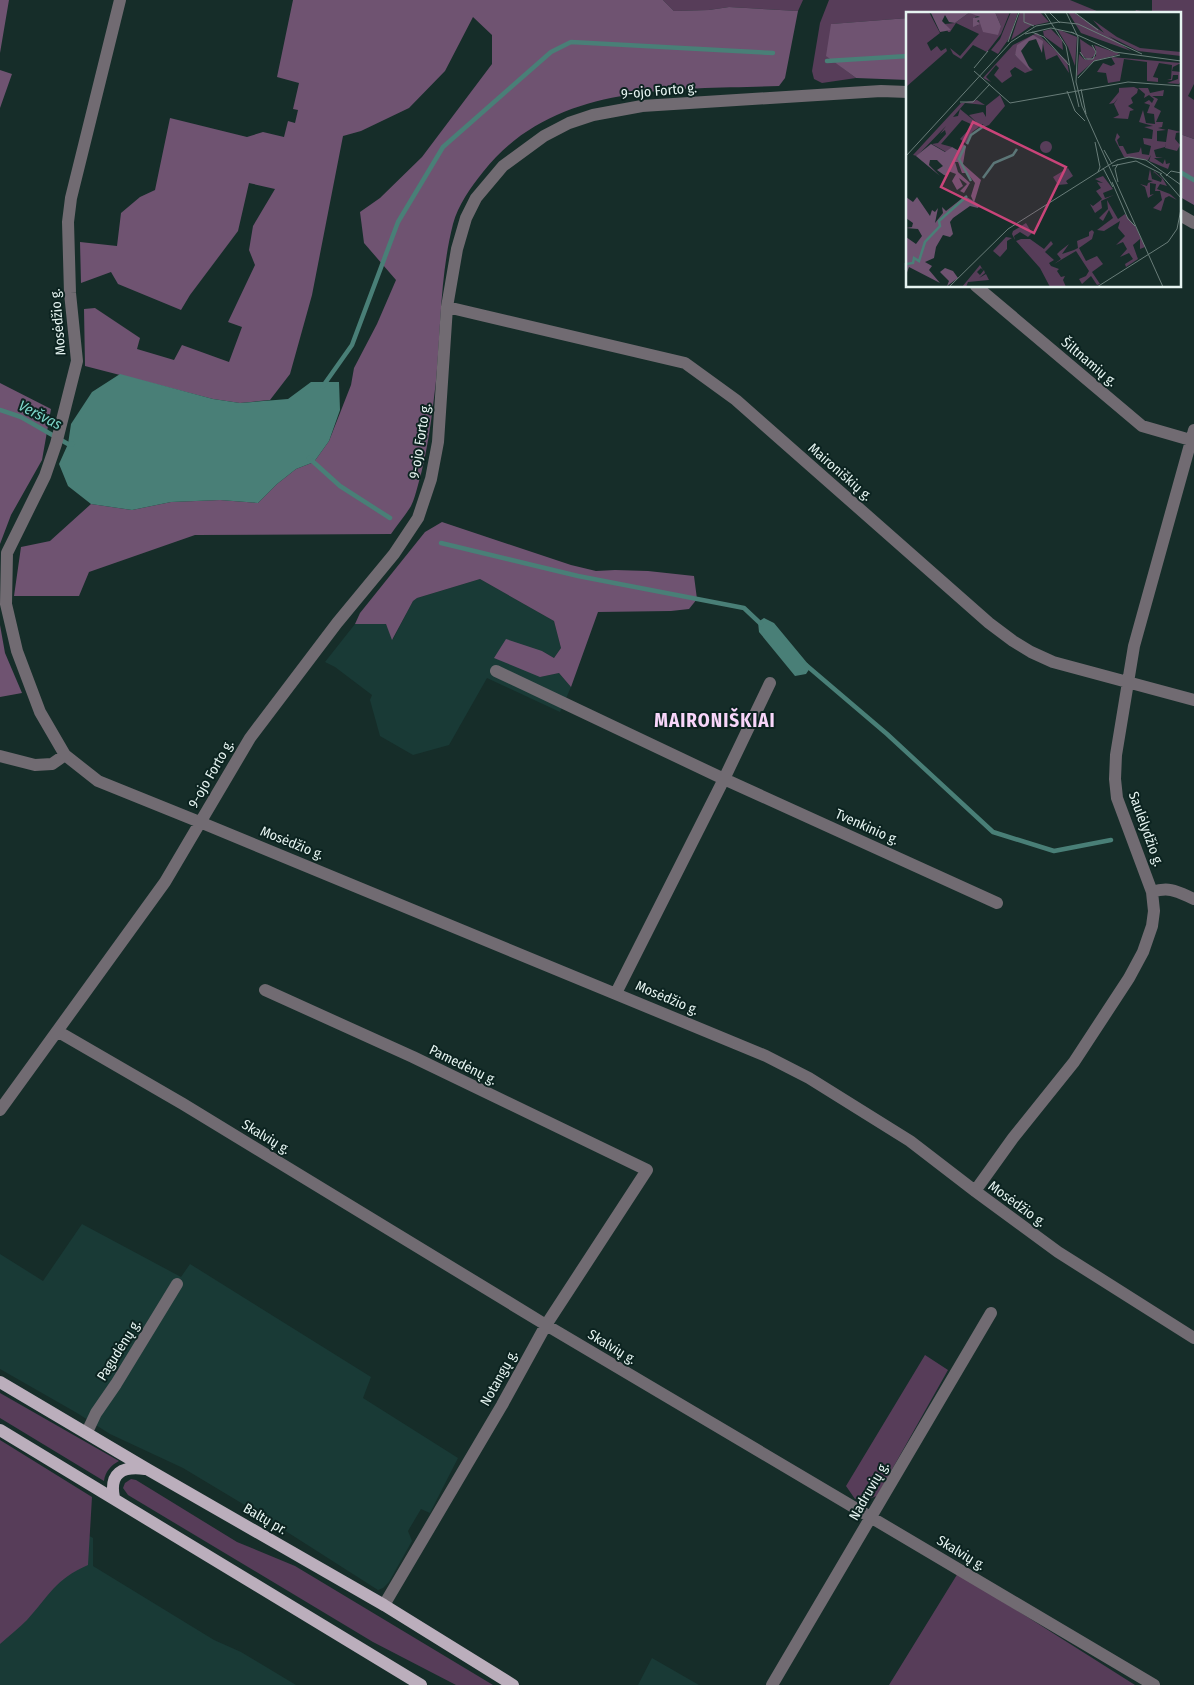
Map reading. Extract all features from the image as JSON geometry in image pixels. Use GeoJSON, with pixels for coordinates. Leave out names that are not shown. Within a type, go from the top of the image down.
{"type":"FeatureCollection","features":[{"type":"Feature","properties":{"kind":"main road","name":"Baltų pr."},"geometry":{"type":"LineString","coordinates":[[0,1382],[384,1605],[513,1685]]}},
{"type":"Feature","properties":{"kind":"main road"},"geometry":{"type":"LineString","coordinates":[[0,1430],[421,1685]]}},
{"type":"Feature","properties":{"kind":"main road"},"geometry":{"type":"LineString","coordinates":[[114,1498],[112,1488],[118,1474],[133,1467],[147,1469]]}},
{"type":"Feature","properties":{"kind":"street","name":"Mosėdžio g."},"geometry":{"type":"LineString","coordinates":[[120,0],[70,198],[68,222],[70,275],[77,361],[56,444],[45,476],[7,553],[6,604],[17,652],[40,712],[65,755],[98,782],[201,822],[616,993],[766,1056],[809,1078],[910,1141],[974,1191],[1058,1252],[1194,1338]]}},
{"type":"Feature","properties":{"kind":"street","name":"9-ojo Forto g."},"geometry":{"type":"LineString","coordinates":[[0,1110],[165,882],[250,738],[337,623],[394,554],[418,518],[431,479],[438,442],[447,307],[457,248],[466,218],[476,198],[503,166],[544,136],[570,123],[593,115],[642,106],[872,92],[906,92]]}},
{"type":"Feature","properties":{"kind":"street"},"geometry":{"type":"LineString","coordinates":[[1182,216],[1194,223]]}},
{"type":"Feature","properties":{"kind":"street","name":"Šiltnamių g."},"geometry":{"type":"LineString","coordinates":[[978,288],[1142,426],[1193,437]]}},
{"type":"Feature","properties":{"kind":"street","name":"Maironiškių g."},"geometry":{"type":"LineString","coordinates":[[447,307],[685,363],[736,400],[982,617],[1013,641],[1031,652],[1054,662],[1194,700]]}},
{"type":"Feature","properties":{"kind":"street","name":"Saulėlydžio g."},"geometry":{"type":"LineString","coordinates":[[974,1191],[1013,1138],[1074,1062],[1129,978],[1143,952],[1152,926],[1154,911],[1152,892],[1117,798],[1115,779],[1116,755],[1127,682],[1143,610],[1193,437]]}},
{"type":"Feature","properties":{"kind":"street","name":"Tvenkinio g."},"geometry":{"type":"LineString","coordinates":[[496,671],[724,779],[997,903]]}},
{"type":"Feature","properties":{"kind":"street"},"geometry":{"type":"LineString","coordinates":[[616,993],[724,779],[770,683]]}},
{"type":"Feature","properties":{"kind":"street"},"geometry":{"type":"LineString","coordinates":[[0,756],[35,765],[52,764],[65,755]]}},
{"type":"Feature","properties":{"kind":"street"},"geometry":{"type":"LineString","coordinates":[[1152,892],[1163,888],[1194,899]]}},
{"type":"Feature","properties":{"kind":"street","name":"Pamedėnų g."},"geometry":{"type":"LineString","coordinates":[[265,990],[413,1057],[647,1170]]}},
{"type":"Feature","properties":{"kind":"street","name":"Skalvių g."},"geometry":{"type":"LineString","coordinates":[[57,1031],[183,1104],[546,1325],[1154,1685]]}},
{"type":"Feature","properties":{"kind":"street","name":"Notangų g."},"geometry":{"type":"LineString","coordinates":[[384,1605],[502,1405],[546,1325],[647,1170]]}},
{"type":"Feature","properties":{"kind":"street","name":"Pagudėnų g."},"geometry":{"type":"LineString","coordinates":[[86,1432],[177,1284]]}},
{"type":"Feature","properties":{"kind":"street","name":"Nadruvių g."},"geometry":{"type":"LineString","coordinates":[[772,1685],[991,1312]]}},
{"type":"Feature","properties":{"kind":"shaded area"},"geometry":{"type":"Polygon","coordinates":[[[0,0],[9,0],[0,53],[0,0]]]}},
{"type":"Feature","properties":{"kind":"shaded area"},"geometry":{"type":"Polygon","coordinates":[[[293,0],[663,0],[674,11],[709,10],[729,7],[798,11],[785,78],[779,86],[659,91],[619,96],[581,106],[545,121],[512,142],[478,178],[458,210],[449,243],[443,282],[434,394],[421,472],[411,506],[391,534],[195,535],[89,572],[79,596],[14,596],[21,547],[50,541],[91,504],[132,510],[171,502],[220,500],[258,503],[296,469],[314,462],[329,441],[351,385],[354,368],[377,324],[396,280],[364,243],[360,212],[380,198],[422,157],[492,64],[492,35],[473,17],[445,71],[409,108],[361,131],[343,136],[312,295],[290,374],[270,400],[240,403],[213,399],[85,366],[84,309],[95,308],[140,338],[137,349],[174,360],[182,345],[229,362],[242,327],[228,322],[255,265],[249,250],[253,226],[275,189],[249,183],[238,231],[181,310],[118,284],[111,272],[81,283],[80,242],[117,246],[121,213],[140,197],[155,190],[170,118],[247,137],[263,132],[284,137],[288,121],[295,123],[298,110],[293,109],[299,83],[277,77],[293,0]]]}},
{"type":"Feature","properties":{"kind":"shaded area"},"geometry":{"type":"Polygon","coordinates":[[[663,0],[803,0],[798,11],[729,7],[709,10],[674,11],[663,0]]]}},
{"type":"Feature","properties":{"kind":"shaded area"},"geometry":{"type":"Polygon","coordinates":[[[829,0],[1070,0],[1099,12],[906,12],[906,18],[832,24],[827,56],[856,78],[822,83],[814,79],[812,71],[820,23],[829,0]]]}},
{"type":"Feature","properties":{"kind":"shaded area"},"geometry":{"type":"Polygon","coordinates":[[[1152,0],[1194,0],[1194,84],[1188,96],[1194,100],[1194,139],[1182,135],[1182,12],[1152,12],[1152,0]]]}},
{"type":"Feature","properties":{"kind":"shaded area"},"geometry":{"type":"Polygon","coordinates":[[[906,18],[906,80],[856,78],[826,56],[831,24],[906,18]]]}},
{"type":"Feature","properties":{"kind":"shaded area"},"geometry":{"type":"Polygon","coordinates":[[[0,70],[12,74],[0,108],[0,70]]]}},
{"type":"Feature","properties":{"kind":"shaded area"},"geometry":{"type":"Polygon","coordinates":[[[1182,135],[1194,139],[1194,205],[1182,198],[1182,135]]]}},
{"type":"Feature","properties":{"kind":"shaded area"},"geometry":{"type":"Polygon","coordinates":[[[120,374],[213,399],[240,403],[288,399],[311,382],[339,382],[340,410],[329,441],[314,462],[296,469],[258,503],[220,500],[171,502],[132,510],[91,504],[68,486],[59,464],[68,444],[71,424],[92,392],[120,374]]]}},
{"type":"Feature","properties":{"kind":"shaded area"},"geometry":{"type":"Polygon","coordinates":[[[0,383],[51,409],[42,460],[11,515],[0,544],[0,383]]]}},
{"type":"Feature","properties":{"kind":"shaded area"},"geometry":{"type":"Polygon","coordinates":[[[442,522],[571,565],[596,571],[648,571],[694,576],[697,599],[689,609],[598,612],[571,687],[559,673],[540,677],[494,658],[506,639],[542,651],[554,658],[561,648],[554,621],[480,579],[417,598],[413,601],[392,640],[386,624],[355,624],[360,613],[425,532],[442,522]]]}},
{"type":"Feature","properties":{"kind":"shaded area"},"geometry":{"type":"Polygon","coordinates":[[[480,579],[554,621],[561,648],[554,658],[542,651],[540,677],[559,673],[571,687],[560,712],[487,678],[449,745],[413,755],[380,736],[370,700],[372,695],[335,667],[325,662],[355,624],[386,624],[393,639],[413,601],[417,598],[480,579]]]}},
{"type":"Feature","properties":{"kind":"shaded area"},"geometry":{"type":"Polygon","coordinates":[[[764,618],[774,623],[808,664],[810,668],[806,674],[795,676],[759,632],[758,622],[764,618]]]}},
{"type":"Feature","properties":{"kind":"shaded area"},"geometry":{"type":"Polygon","coordinates":[[[0,625],[5,653],[22,693],[0,697],[0,625]]]}},
{"type":"Feature","properties":{"kind":"shaded area"},"geometry":{"type":"Polygon","coordinates":[[[82,1224],[181,1277],[190,1264],[371,1377],[363,1398],[458,1458],[430,1513],[421,1509],[408,1531],[412,1541],[389,1582],[383,1588],[378,1590],[183,1468],[110,1434],[0,1369],[0,1254],[43,1281],[82,1224]]]}},
{"type":"Feature","properties":{"kind":"shaded area"},"geometry":{"type":"Polygon","coordinates":[[[925,1355],[948,1370],[877,1496],[866,1500],[855,1499],[846,1486],[925,1355]]]}},
{"type":"Feature","properties":{"kind":"shaded area"},"geometry":{"type":"Polygon","coordinates":[[[0,1393],[119,1461],[109,1469],[104,1481],[0,1418],[0,1393]]]}},
{"type":"Feature","properties":{"kind":"shaded area"},"geometry":{"type":"Polygon","coordinates":[[[0,1440],[92,1497],[88,1565],[60,1582],[27,1620],[0,1644],[0,1440]]]}},
{"type":"Feature","properties":{"kind":"shaded area"},"geometry":{"type":"Polygon","coordinates":[[[131,1479],[136,1480],[237,1542],[295,1566],[493,1685],[456,1685],[373,1642],[128,1495],[123,1488],[125,1483],[131,1479]]]}},
{"type":"Feature","properties":{"kind":"shaded area"},"geometry":{"type":"Polygon","coordinates":[[[0,1483],[93,1538],[93,1566],[214,1640],[241,1652],[296,1685],[0,1685],[0,1483]]]}},
{"type":"Feature","properties":{"kind":"shaded area"},"geometry":{"type":"Polygon","coordinates":[[[958,1573],[1135,1685],[889,1685],[958,1573]]]}},
{"type":"Feature","properties":{"kind":"shaded area"},"geometry":{"type":"Polygon","coordinates":[[[652,1658],[699,1685],[638,1685],[652,1658]]]}},
{"type":"Feature","properties":{"kind":"waterway"},"geometry":{"type":"LineString","coordinates":[[323,386],[352,345],[398,222],[443,147],[551,52],[571,42],[773,53]]}},
{"type":"Feature","properties":{"kind":"waterway"},"geometry":{"type":"LineString","coordinates":[[827,61],[906,56]]}},
{"type":"Feature","properties":{"kind":"waterway"},"geometry":{"type":"LineString","coordinates":[[1182,173],[1194,180]]}},
{"type":"Feature","properties":{"kind":"waterway","name":"Veršvas"},"geometry":{"type":"LineString","coordinates":[[0,410],[21,417],[68,444],[73,444]]}},
{"type":"Feature","properties":{"kind":"waterway"},"geometry":{"type":"LineString","coordinates":[[309,458],[340,486],[390,518]]}},
{"type":"Feature","properties":{"kind":"waterway"},"geometry":{"type":"LineString","coordinates":[[441,543],[578,576],[744,608],[761,624]]}},
{"type":"Feature","properties":{"kind":"waterway"},"geometry":{"type":"LineString","coordinates":[[806,665],[887,734],[993,832],[1054,851],[1111,840]]}},
{"type":"Feature","properties":{"kind":"district","name":"MAIRONIŠKIAI"},"geometry":{"type":"Point","coordinates":[715,720]}}]}
